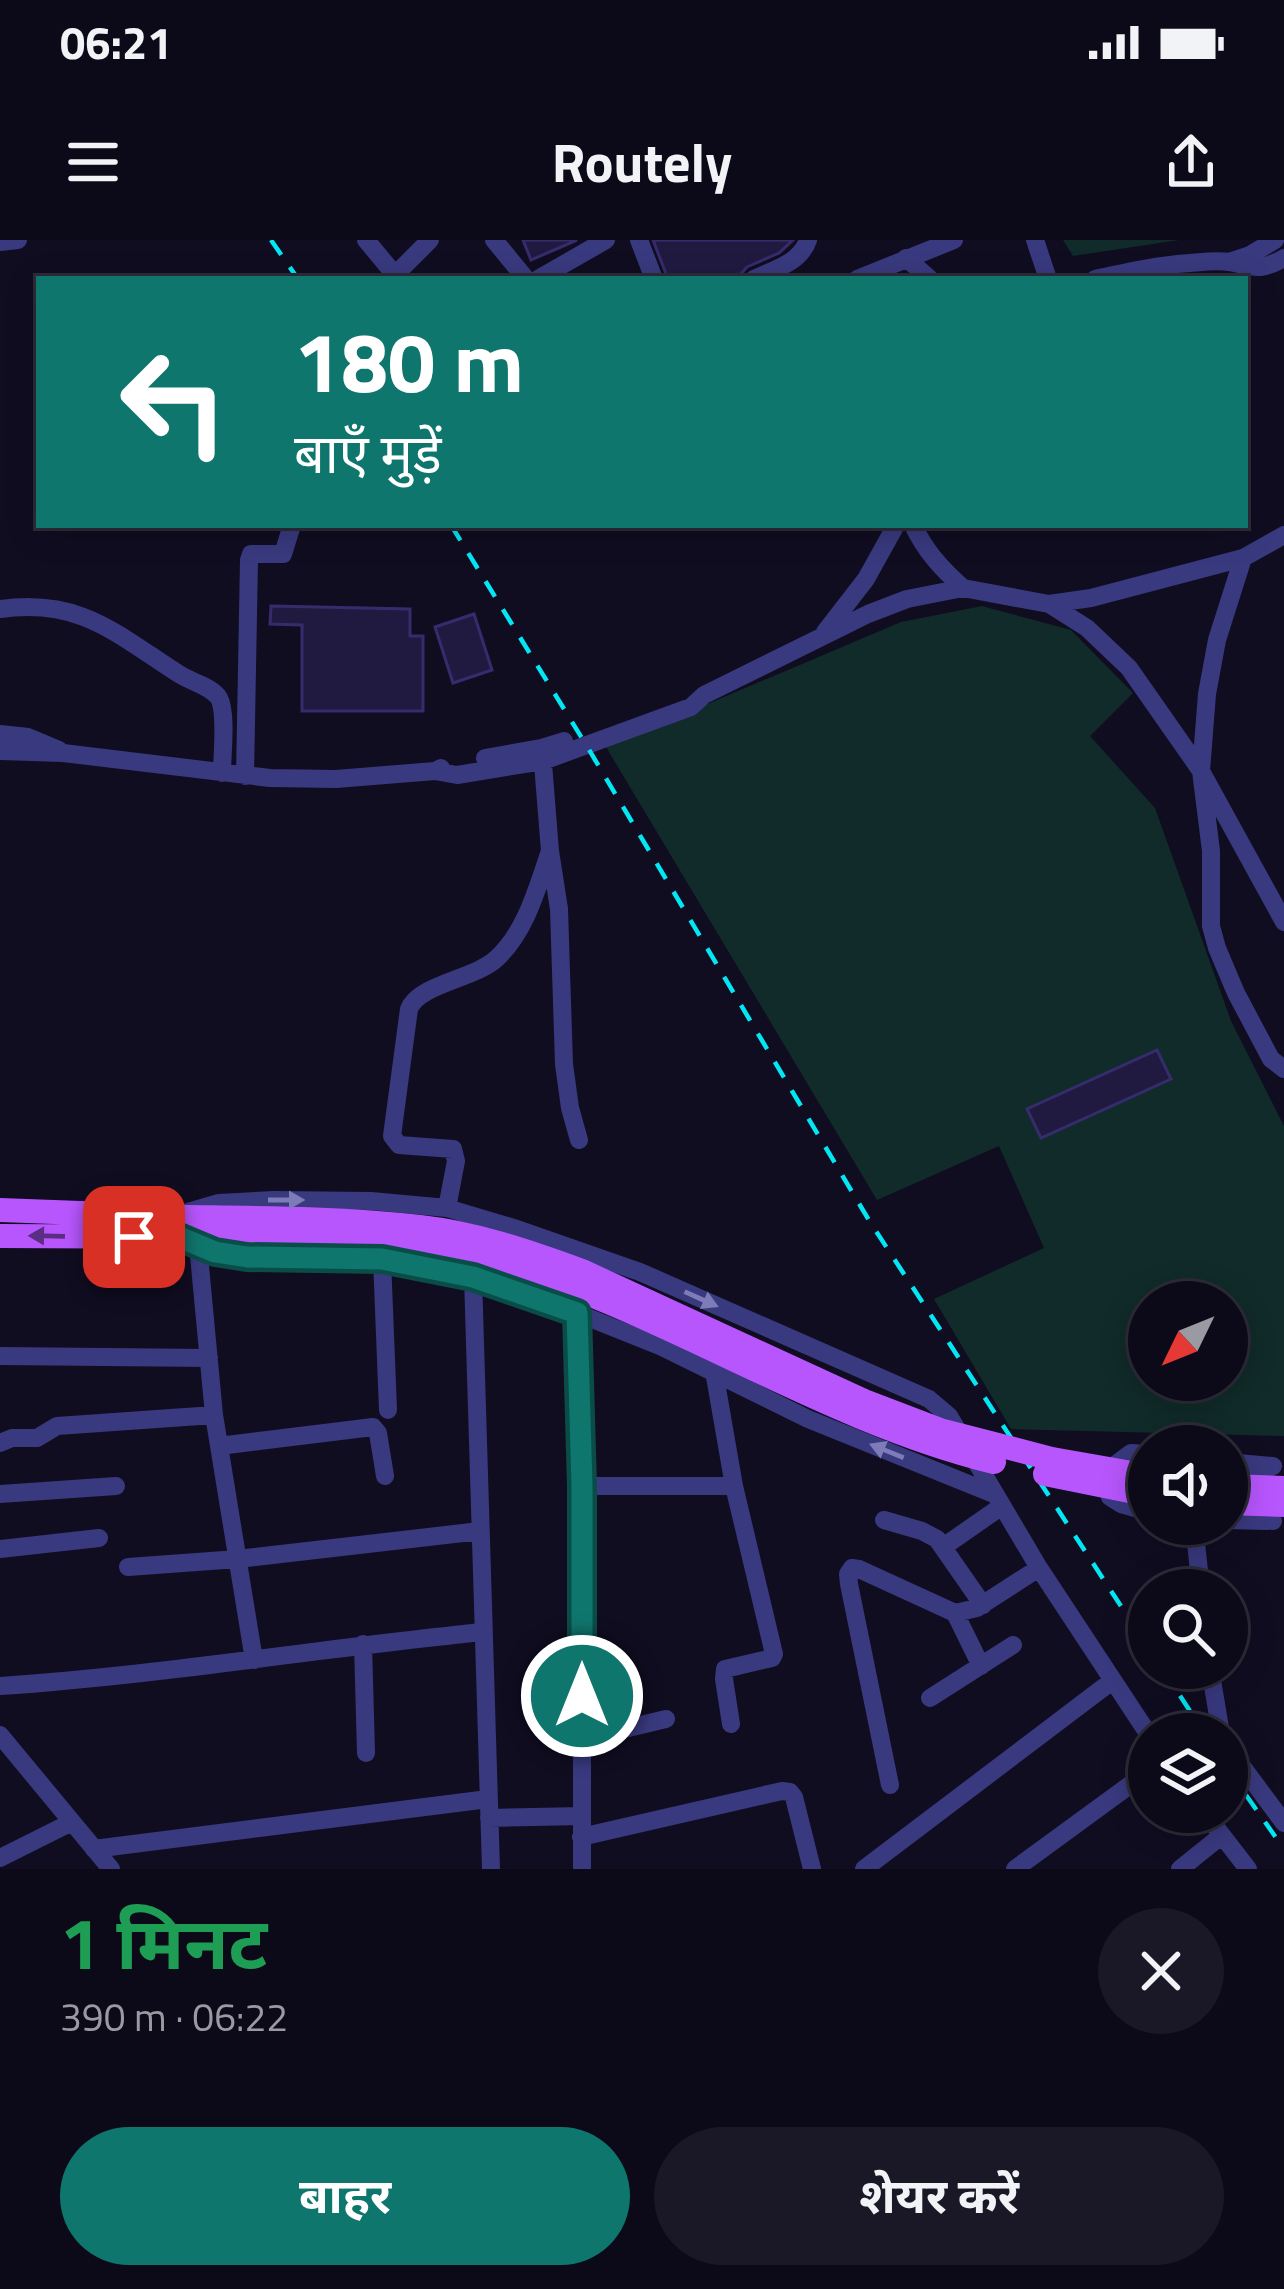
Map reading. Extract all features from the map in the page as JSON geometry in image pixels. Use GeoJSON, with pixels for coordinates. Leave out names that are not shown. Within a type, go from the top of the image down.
{"type":"FeatureCollection","features":[{"type":"Feature","properties":{"kind":"main road"},"geometry":{"type":"LineString","coordinates":[[0,1210],[187,1231],[371,1239],[481,1258],[615,1304],[911,1438],[1006,1465],[1128,1491]]}},
{"type":"Feature","properties":{"kind":"main road"},"geometry":{"type":"LineString","coordinates":[[0,1236],[187,1231],[289,1219],[423,1227],[534,1253],[582,1271],[921,1424],[995,1446],[1128,1472]]}},
{"type":"Feature","properties":{"kind":"main road"},"geometry":{"type":"LineString","coordinates":[[1248,1481],[1280,1473]]}},
{"type":"Feature","properties":{"kind":"main road"},"geometry":{"type":"LineString","coordinates":[[1248,1508],[1280,1516]]}},
{"type":"Feature","properties":{"kind":"street"},"geometry":{"type":"LineString","coordinates":[[0,242],[18,240]]}},
{"type":"Feature","properties":{"kind":"street"},"geometry":{"type":"LineString","coordinates":[[366,240],[392,276]]}},
{"type":"Feature","properties":{"kind":"street"},"geometry":{"type":"LineString","coordinates":[[394,276],[430,240]]}},
{"type":"Feature","properties":{"kind":"street"},"geometry":{"type":"LineString","coordinates":[[494,240],[524,276]]}},
{"type":"Feature","properties":{"kind":"street"},"geometry":{"type":"LineString","coordinates":[[543,276],[606,240]]}},
{"type":"Feature","properties":{"kind":"street"},"geometry":{"type":"LineString","coordinates":[[639,240],[653,276]]}},
{"type":"Feature","properties":{"kind":"street"},"geometry":{"type":"LineString","coordinates":[[760,276],[793,260],[808,240]]}},
{"type":"Feature","properties":{"kind":"street"},"geometry":{"type":"LineString","coordinates":[[864,276],[954,240]]}},
{"type":"Feature","properties":{"kind":"street"},"geometry":{"type":"LineString","coordinates":[[1035,240],[1047,276]]}},
{"type":"Feature","properties":{"kind":"street"},"geometry":{"type":"LineString","coordinates":[[1108,276],[1280,253]]}},
{"type":"Feature","properties":{"kind":"street"},"geometry":{"type":"LineString","coordinates":[[907,258],[927,276]]}},
{"type":"Feature","properties":{"kind":"street"},"geometry":{"type":"LineString","coordinates":[[245,776],[250,554],[283,554],[291,528]]}},
{"type":"Feature","properties":{"kind":"street"},"geometry":{"type":"LineString","coordinates":[[818,640],[866,579],[894,528]]}},
{"type":"Feature","properties":{"kind":"street"},"geometry":{"type":"LineString","coordinates":[[914,528],[938,565],[963,588]]}},
{"type":"Feature","properties":{"kind":"street"},"geometry":{"type":"LineString","coordinates":[[0,751],[63,753],[245,776],[336,779],[435,771],[457,775],[691,707],[704,695],[885,606],[963,588],[1049,604],[1091,598],[1243,558],[1284,535]]}},
{"type":"Feature","properties":{"kind":"street"},"geometry":{"type":"LineString","coordinates":[[1243,558],[1211,669],[1201,771],[1211,851],[1211,926],[1236,993],[1271,1059],[1284,1069]]}},
{"type":"Feature","properties":{"kind":"street"},"geometry":{"type":"LineString","coordinates":[[1049,604],[1115,652],[1201,771],[1284,922]]}},
{"type":"Feature","properties":{"kind":"street"},"geometry":{"type":"LineString","coordinates":[[0,609],[32,605],[94,619],[184,678],[211,690],[222,704],[222,773]]}},
{"type":"Feature","properties":{"kind":"street"},"geometry":{"type":"LineString","coordinates":[[0,734],[37,739],[63,753]]}},
{"type":"Feature","properties":{"kind":"street"},"geometry":{"type":"LineString","coordinates":[[542,754],[560,909],[564,1064],[579,1140]]}},
{"type":"Feature","properties":{"kind":"street"},"geometry":{"type":"LineString","coordinates":[[447,1208],[456,1161],[453,1149],[399,1145],[392,1136],[409,1009],[419,994],[467,977],[500,956],[530,909],[550,851]]}},
{"type":"Feature","properties":{"kind":"street"},"geometry":{"type":"LineString","coordinates":[[187,1231],[219,1203],[249,1200],[371,1201],[447,1208],[514,1228],[929,1400],[949,1416],[1039,1568],[1134,1713]]}},
{"type":"Feature","properties":{"kind":"street"},"geometry":{"type":"LineString","coordinates":[[187,1231],[215,1252],[247,1257],[382,1259],[473,1277],[618,1324],[808,1419],[999,1500]]}},
{"type":"Feature","properties":{"kind":"street"},"geometry":{"type":"LineString","coordinates":[[187,1231],[254,1660]]}},
{"type":"Feature","properties":{"kind":"street"},"geometry":{"type":"LineString","coordinates":[[382,1259],[388,1410]]}},
{"type":"Feature","properties":{"kind":"street"},"geometry":{"type":"LineString","coordinates":[[473,1277],[491,1869]]}},
{"type":"Feature","properties":{"kind":"street"},"geometry":{"type":"LineString","coordinates":[[577,1313],[582,1869]]}},
{"type":"Feature","properties":{"kind":"street"},"geometry":{"type":"LineString","coordinates":[[0,1356],[209,1358]]}},
{"type":"Feature","properties":{"kind":"street"},"geometry":{"type":"LineString","coordinates":[[714,1371],[734,1486],[774,1654],[724,1669],[731,1724]]}},
{"type":"Feature","properties":{"kind":"street"},"geometry":{"type":"LineString","coordinates":[[0,1443],[40,1437],[57,1426],[214,1414]]}},
{"type":"Feature","properties":{"kind":"street"},"geometry":{"type":"LineString","coordinates":[[219,1446],[373,1427],[386,1476]]}},
{"type":"Feature","properties":{"kind":"street"},"geometry":{"type":"LineString","coordinates":[[1128,1455],[1115,1465],[1110,1497],[1128,1506]]}},
{"type":"Feature","properties":{"kind":"street"},"geometry":{"type":"LineString","coordinates":[[1248,1466],[1280,1473]]}},
{"type":"Feature","properties":{"kind":"street"},"geometry":{"type":"LineString","coordinates":[[1280,1473],[1254,1479],[1248,1497],[1258,1514],[1280,1516]]}},
{"type":"Feature","properties":{"kind":"street"},"geometry":{"type":"LineString","coordinates":[[0,1494],[116,1486]]}},
{"type":"Feature","properties":{"kind":"street"},"geometry":{"type":"LineString","coordinates":[[582,1486],[734,1486]]}},
{"type":"Feature","properties":{"kind":"street"},"geometry":{"type":"LineString","coordinates":[[943,1547],[999,1500]]}},
{"type":"Feature","properties":{"kind":"street"},"geometry":{"type":"LineString","coordinates":[[1248,1518],[1280,1516]]}},
{"type":"Feature","properties":{"kind":"street"},"geometry":{"type":"LineString","coordinates":[[884,1520],[937,1539],[983,1604]]}},
{"type":"Feature","properties":{"kind":"street"},"geometry":{"type":"LineString","coordinates":[[128,1568],[480,1532]]}},
{"type":"Feature","properties":{"kind":"street"},"geometry":{"type":"LineString","coordinates":[[0,1549],[99,1538]]}},
{"type":"Feature","properties":{"kind":"street"},"geometry":{"type":"LineString","coordinates":[[890,1785],[848,1574],[851,1568],[955,1613],[983,1604],[1039,1568]]}},
{"type":"Feature","properties":{"kind":"street"},"geometry":{"type":"LineString","coordinates":[[955,1613],[980,1666]]}},
{"type":"Feature","properties":{"kind":"street"},"geometry":{"type":"LineString","coordinates":[[0,1686],[483,1632]]}},
{"type":"Feature","properties":{"kind":"street"},"geometry":{"type":"LineString","coordinates":[[363,1644],[366,1753]]}},
{"type":"Feature","properties":{"kind":"street"},"geometry":{"type":"LineString","coordinates":[[930,1698],[1013,1645]]}},
{"type":"Feature","properties":{"kind":"street"},"geometry":{"type":"LineString","coordinates":[[863,1869],[1112,1681]]}},
{"type":"Feature","properties":{"kind":"street"},"geometry":{"type":"LineString","coordinates":[[582,1739],[666,1719]]}},
{"type":"Feature","properties":{"kind":"street"},"geometry":{"type":"LineString","coordinates":[[4,1746],[111,1869]]}},
{"type":"Feature","properties":{"kind":"street"},"geometry":{"type":"LineString","coordinates":[[1248,1774],[1284,1823]]}},
{"type":"Feature","properties":{"kind":"street"},"geometry":{"type":"LineString","coordinates":[[1016,1869],[1128,1786]]}},
{"type":"Feature","properties":{"kind":"street"},"geometry":{"type":"LineString","coordinates":[[581,1837],[790,1792],[812,1869]]}},
{"type":"Feature","properties":{"kind":"street"},"geometry":{"type":"LineString","coordinates":[[94,1849],[489,1809],[582,1816]]}},
{"type":"Feature","properties":{"kind":"street"},"geometry":{"type":"LineString","coordinates":[[0,1858],[72,1822]]}},
{"type":"Feature","properties":{"kind":"street"},"geometry":{"type":"LineString","coordinates":[[1219,1833],[1248,1869]]}},
{"type":"Feature","properties":{"kind":"street"},"geometry":{"type":"LineString","coordinates":[[1180,1869],[1221,1836]]}},
{"type":"Feature","properties":{"kind":"green space"},"geometry":{"type":"Polygon","coordinates":[[[1063,240],[1179,240],[1073,256],[1063,240]]]}},
{"type":"Feature","properties":{"kind":"green space"},"geometry":{"type":"Polygon","coordinates":[[[982,606],[1071,630],[1133,693],[1090,736],[1155,808],[1231,1021],[1284,1126],[1284,1436],[1248,1435],[1248,1425],[1128,1425],[1128,1432],[1011,1429],[934,1299],[1044,1248],[999,1146],[877,1200],[606,747],[901,622],[982,606]]]}},
{"type":"Feature","properties":{"kind":"building"},"geometry":{"type":"Polygon","coordinates":[[[523,240],[577,240],[531,260],[523,240]]]}},
{"type":"Feature","properties":{"kind":"building"},"geometry":{"type":"Polygon","coordinates":[[[653,240],[793,240],[739,276],[667,276],[653,240]]]}},
{"type":"Feature","properties":{"kind":"building"},"geometry":{"type":"Polygon","coordinates":[[[271,606],[410,609],[410,636],[423,636],[423,711],[302,711],[302,625],[270,624],[271,606]]]}},
{"type":"Feature","properties":{"kind":"building"},"geometry":{"type":"Polygon","coordinates":[[[474,614],[492,670],[453,683],[435,627],[474,614]]]}},
{"type":"Feature","properties":{"kind":"building"},"geometry":{"type":"Polygon","coordinates":[[[1157,1050],[1171,1079],[1041,1138],[1027,1109],[1157,1050]]]}},
{"type":"Feature","properties":{"kind":"railway"},"geometry":{"type":"LineString","coordinates":[[271,240],[296,276]]}},
{"type":"Feature","properties":{"kind":"railway"},"geometry":{"type":"LineString","coordinates":[[453,528],[870,1222],[1128,1617]]}},
{"type":"Feature","properties":{"kind":"railway"},"geometry":{"type":"LineString","coordinates":[[1176,1689],[1191,1713]]}},
{"type":"Feature","properties":{"kind":"railway"},"geometry":{"type":"LineString","coordinates":[[1248,1798],[1284,1849]]}},
{"type":"Feature","properties":{"kind":"route"},"geometry":{"type":"LineString","coordinates":[[134,1237],[179,1237],[215,1252],[247,1257],[382,1259],[473,1277],[577,1313],[582,1696]]}}]}
